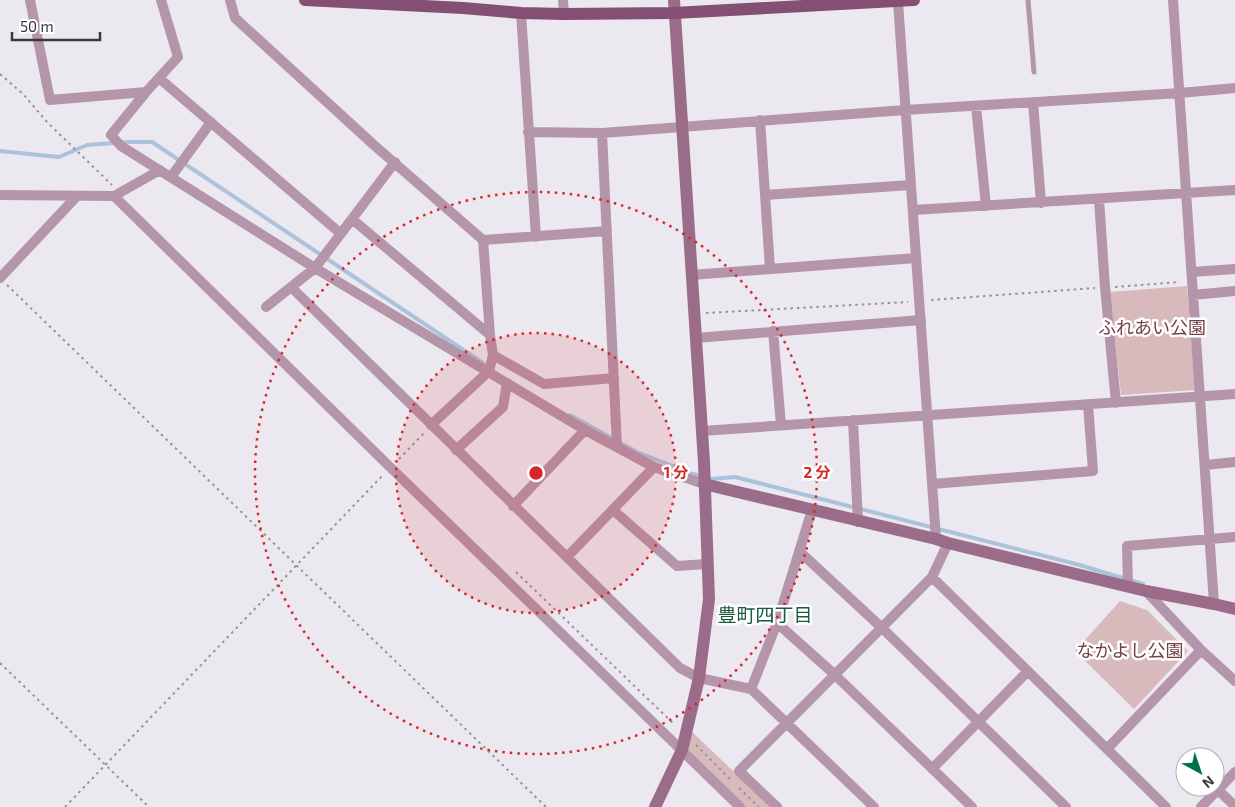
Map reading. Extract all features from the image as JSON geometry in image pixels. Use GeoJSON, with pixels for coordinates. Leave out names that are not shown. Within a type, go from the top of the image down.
{"type":"FeatureCollection","features":[{"type":"Feature","properties":{"kind":"main road"},"geometry":{"type":"LineString","coordinates":[[305,0],[462,4],[521,13],[564,14],[674,6],[898,2],[914,0]]}},
{"type":"Feature","properties":{"kind":"street"},"geometry":{"type":"LineString","coordinates":[[30,0],[50,100],[146,92]]}},
{"type":"Feature","properties":{"kind":"street"},"geometry":{"type":"LineString","coordinates":[[161,0],[178,57],[146,92],[111,136],[112,139],[315,268],[585,430],[654,467],[704,484],[1128,586],[1235,609]]}},
{"type":"Feature","properties":{"kind":"street"},"geometry":{"type":"LineString","coordinates":[[230,0],[235,18],[375,146],[483,240],[493,355],[489,372],[431,425]]}},
{"type":"Feature","properties":{"kind":"street"},"geometry":{"type":"LineString","coordinates":[[563,0],[564,14]]}},
{"type":"Feature","properties":{"kind":"street"},"geometry":{"type":"LineString","coordinates":[[1173,0],[1214,604]]}},
{"type":"Feature","properties":{"kind":"street"},"geometry":{"type":"LineString","coordinates":[[777,807],[739,771],[932,577],[942,541],[932,484],[898,2]]}},
{"type":"Feature","properties":{"kind":"street"},"geometry":{"type":"LineString","coordinates":[[655,807],[682,750],[699,678],[709,599],[702,431],[674,6]]}},
{"type":"Feature","properties":{"kind":"street"},"geometry":{"type":"LineString","coordinates":[[521,13],[536,236]]}},
{"type":"Feature","properties":{"kind":"street"},"geometry":{"type":"LineString","coordinates":[[159,78],[340,233]]}},
{"type":"Feature","properties":{"kind":"street"},"geometry":{"type":"LineString","coordinates":[[528,132],[602,133],[760,120],[1235,88]]}},
{"type":"Feature","properties":{"kind":"street"},"geometry":{"type":"LineString","coordinates":[[1034,102],[1041,203]]}},
{"type":"Feature","properties":{"kind":"street"},"geometry":{"type":"LineString","coordinates":[[976,106],[986,206]]}},
{"type":"Feature","properties":{"kind":"street"},"geometry":{"type":"LineString","coordinates":[[760,120],[770,269]]}},
{"type":"Feature","properties":{"kind":"street"},"geometry":{"type":"LineString","coordinates":[[171,177],[211,122]]}},
{"type":"Feature","properties":{"kind":"street"},"geometry":{"type":"LineString","coordinates":[[602,133],[617,447]]}},
{"type":"Feature","properties":{"kind":"street"},"geometry":{"type":"LineString","coordinates":[[266,307],[315,268],[395,162]]}},
{"type":"Feature","properties":{"kind":"street"},"geometry":{"type":"LineString","coordinates":[[0,195],[114,196],[160,170]]}},
{"type":"Feature","properties":{"kind":"street"},"geometry":{"type":"LineString","coordinates":[[765,195],[911,185]]}},
{"type":"Feature","properties":{"kind":"street"},"geometry":{"type":"LineString","coordinates":[[913,210],[1235,190]]}},
{"type":"Feature","properties":{"kind":"street"},"geometry":{"type":"LineString","coordinates":[[4,281],[77,196]]}},
{"type":"Feature","properties":{"kind":"street"},"geometry":{"type":"LineString","coordinates":[[114,196],[740,807]]}},
{"type":"Feature","properties":{"kind":"street"},"geometry":{"type":"LineString","coordinates":[[1099,199],[1116,402]]}},
{"type":"Feature","properties":{"kind":"street"},"geometry":{"type":"LineString","coordinates":[[352,219],[490,335]]}},
{"type":"Feature","properties":{"kind":"street"},"geometry":{"type":"LineString","coordinates":[[483,240],[607,231]]}},
{"type":"Feature","properties":{"kind":"street"},"geometry":{"type":"LineString","coordinates":[[692,275],[916,258]]}},
{"type":"Feature","properties":{"kind":"street"},"geometry":{"type":"LineString","coordinates":[[1192,276],[1235,269]]}},
{"type":"Feature","properties":{"kind":"street"},"geometry":{"type":"LineString","coordinates":[[291,287],[680,668],[699,678],[751,689],[874,807]]}},
{"type":"Feature","properties":{"kind":"street"},"geometry":{"type":"LineString","coordinates":[[1193,294],[1235,291]]}},
{"type":"Feature","properties":{"kind":"street"},"geometry":{"type":"LineString","coordinates":[[696,338],[920,320]]}},
{"type":"Feature","properties":{"kind":"street"},"geometry":{"type":"LineString","coordinates":[[773,332],[780,425]]}},
{"type":"Feature","properties":{"kind":"street"},"geometry":{"type":"LineString","coordinates":[[493,355],[544,384],[614,378]]}},
{"type":"Feature","properties":{"kind":"street"},"geometry":{"type":"LineString","coordinates":[[456,450],[503,407],[507,383]]}},
{"type":"Feature","properties":{"kind":"street"},"geometry":{"type":"LineString","coordinates":[[702,431],[1235,394]]}},
{"type":"Feature","properties":{"kind":"street"},"geometry":{"type":"LineString","coordinates":[[932,484],[1093,471],[1088,404]]}},
{"type":"Feature","properties":{"kind":"street"},"geometry":{"type":"LineString","coordinates":[[853,420],[858,522]]}},
{"type":"Feature","properties":{"kind":"street"},"geometry":{"type":"LineString","coordinates":[[513,506],[585,430]]}},
{"type":"Feature","properties":{"kind":"street"},"geometry":{"type":"LineString","coordinates":[[1205,465],[1235,462]]}},
{"type":"Feature","properties":{"kind":"street"},"geometry":{"type":"LineString","coordinates":[[566,558],[654,467]]}},
{"type":"Feature","properties":{"kind":"street"},"geometry":{"type":"LineString","coordinates":[[613,510],[677,566],[707,564]]}},
{"type":"Feature","properties":{"kind":"street"},"geometry":{"type":"LineString","coordinates":[[751,689],[777,623],[812,510]]}},
{"type":"Feature","properties":{"kind":"street"},"geometry":{"type":"LineString","coordinates":[[1128,586],[1127,546],[1235,537]]}},
{"type":"Feature","properties":{"kind":"street"},"geometry":{"type":"LineString","coordinates":[[799,551],[881,627],[1066,807]]}},
{"type":"Feature","properties":{"kind":"street"},"geometry":{"type":"LineString","coordinates":[[932,577],[1166,807]]}},
{"type":"Feature","properties":{"kind":"street"},"geometry":{"type":"LineString","coordinates":[[1146,590],[1201,650],[1235,681]]}},
{"type":"Feature","properties":{"kind":"street"},"geometry":{"type":"LineString","coordinates":[[777,623],[834,674],[972,807]]}},
{"type":"Feature","properties":{"kind":"street"},"geometry":{"type":"LineString","coordinates":[[1107,749],[1201,650]]}},
{"type":"Feature","properties":{"kind":"street"},"geometry":{"type":"LineString","coordinates":[[932,769],[1028,671]]}},
{"type":"Feature","properties":{"kind":"street"},"geometry":{"type":"LineString","coordinates":[[1225,783],[1235,772]]}},
{"type":"Feature","properties":{"kind":"street"},"geometry":{"type":"LineString","coordinates":[[1201,807],[1211,797]]}},
{"type":"Feature","properties":{"kind":"street"},"geometry":{"type":"LineString","coordinates":[[1225,797],[1235,806]]}},
{"type":"Feature","properties":{"kind":"lane"},"geometry":{"type":"LineString","coordinates":[[1028,0],[1034,72]]}},
{"type":"Feature","properties":{"kind":"path"},"geometry":{"type":"LineString","coordinates":[[0,74],[23,94],[48,124],[81,156]]}},
{"type":"Feature","properties":{"kind":"path"},"geometry":{"type":"LineString","coordinates":[[694,314],[919,301],[1105,287],[1192,276]]}},
{"type":"Feature","properties":{"kind":"path"},"geometry":{"type":"LineString","coordinates":[[4,281],[546,807]]}},
{"type":"Feature","properties":{"kind":"path"},"geometry":{"type":"LineString","coordinates":[[64,807],[431,425]]}},
{"type":"Feature","properties":{"kind":"path"},"geometry":{"type":"LineString","coordinates":[[0,663],[149,807]]}},
{"type":"Feature","properties":{"kind":"green space","name":"ふれあい公園"},"geometry":{"type":"Polygon","coordinates":[[[1187,286],[1195,390],[1121,395],[1110,292],[1187,286]]]}},
{"type":"Feature","properties":{"kind":"green space","name":"なかよし公園"},"geometry":{"type":"Polygon","coordinates":[[[1120,601],[1147,610],[1188,651],[1134,709],[1075,651],[1120,601]]]}},
{"type":"Feature","properties":{"kind":"green space"},"geometry":{"type":"Polygon","coordinates":[[[689,729],[771,807],[743,807],[684,749],[689,729]]]}},
{"type":"Feature","properties":{"kind":"waterway"},"geometry":{"type":"LineString","coordinates":[[0,151],[59,157],[87,145],[152,142],[483,363]]}},
{"type":"Feature","properties":{"kind":"waterway"},"geometry":{"type":"LineString","coordinates":[[570,415],[637,452],[693,474],[712,479],[735,477],[1076,564],[1143,584]]}},
{"type":"Feature","properties":{"kind":"district","name":"豊町四丁目"},"geometry":{"type":"Point","coordinates":[765,614]}}]}
